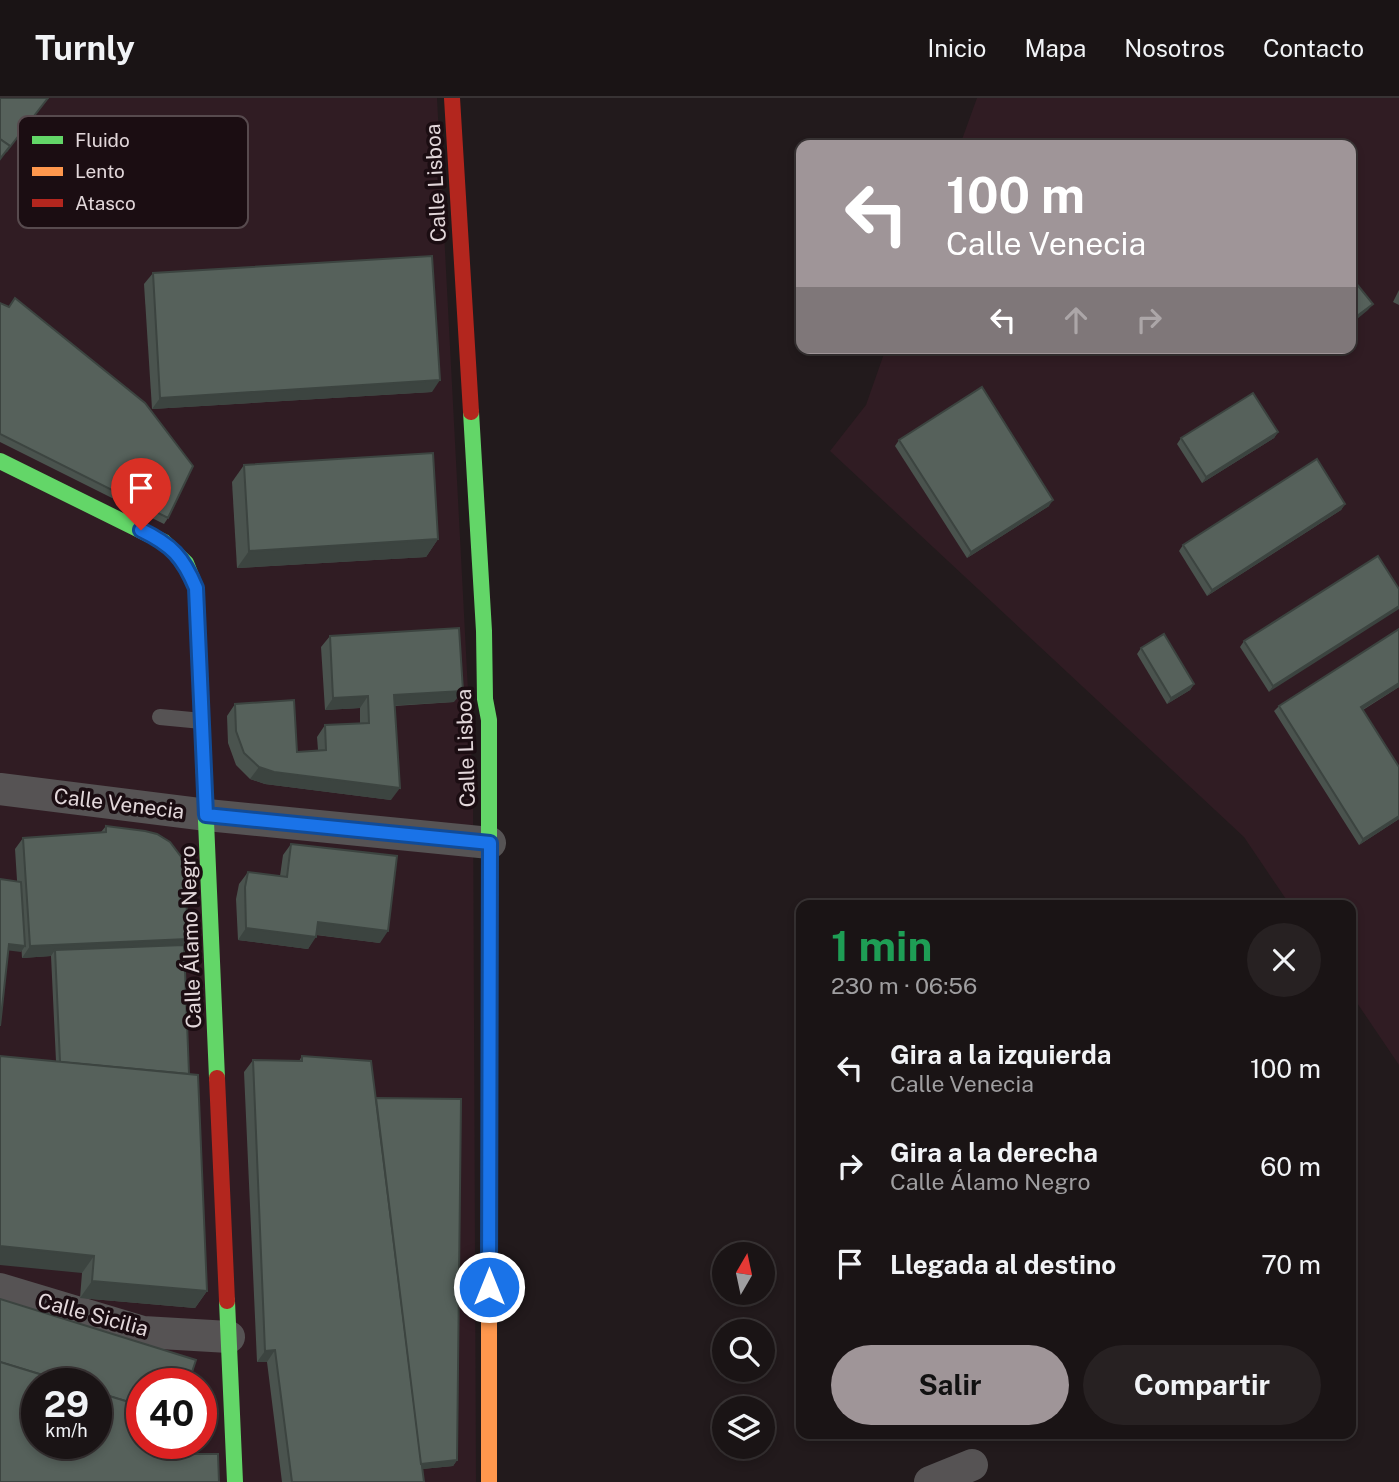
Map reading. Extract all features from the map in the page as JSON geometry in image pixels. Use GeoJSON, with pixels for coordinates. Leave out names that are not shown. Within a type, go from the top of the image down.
{"type":"FeatureCollection","features":[{"type":"Feature","properties":{"kind":"street","name":"Calle Lisboa"},"geometry":{"type":"LineString","coordinates":[[452,98],[484,631],[485,699],[489,720],[489,1482]]}},
{"type":"Feature","properties":{"kind":"street","name":"Calle Álamo Negro"},"geometry":{"type":"LineString","coordinates":[[0,461],[164,542],[186,563],[196,588],[235,1482]]}},
{"type":"Feature","properties":{"kind":"street","name":"Calle Venecia"},"geometry":{"type":"LineString","coordinates":[[0,789],[206,815],[490,843]]}},
{"type":"Feature","properties":{"kind":"street","name":"Calle Sicilia"},"geometry":{"type":"LineString","coordinates":[[0,1289],[143,1332],[229,1337]]}},
{"type":"Feature","properties":{"kind":"street"},"geometry":{"type":"LineString","coordinates":[[930,1482],[972,1465]]}},
{"type":"Feature","properties":{"kind":"lane"},"geometry":{"type":"LineString","coordinates":[[160,717],[202,721]]}},
{"type":"Feature","properties":{"kind":"shaded area"},"geometry":{"type":"Polygon","coordinates":[[[0,98],[437,98],[473,786],[476,1482],[0,1482],[0,98]]]}},
{"type":"Feature","properties":{"kind":"shaded area"},"geometry":{"type":"Polygon","coordinates":[[[977,98],[1399,98],[1399,1065],[1356,1001],[1356,900],[1287,900],[1244,837],[830,451],[866,405],[884,354],[1356,354],[1356,140],[962,140],[977,98]]]}},
{"type":"Feature","properties":{"kind":"building"},"geometry":{"type":"Polygon","coordinates":[[[0,98],[48,98],[34,116],[18,116],[18,137],[6,152],[10,146],[0,139],[0,98]]]}},
{"type":"Feature","properties":{"kind":"building"},"geometry":{"type":"Polygon","coordinates":[[[0,139],[10,146],[0,159],[0,139]]]}},
{"type":"Feature","properties":{"kind":"building"},"geometry":{"type":"Polygon","coordinates":[[[432,256],[440,380],[160,398],[153,273],[432,256]]]}},
{"type":"Feature","properties":{"kind":"building"},"geometry":{"type":"Polygon","coordinates":[[[1356,283],[1373,304],[1356,317],[1356,283]]]}},
{"type":"Feature","properties":{"kind":"building"},"geometry":{"type":"Polygon","coordinates":[[[15,298],[145,403],[193,466],[168,518],[0,434],[0,303],[9,307],[15,298]]]}},
{"type":"Feature","properties":{"kind":"building"},"geometry":{"type":"Polygon","coordinates":[[[982,387],[1053,500],[971,552],[899,440],[982,387]]]}},
{"type":"Feature","properties":{"kind":"building"},"geometry":{"type":"Polygon","coordinates":[[[1253,393],[1278,432],[1206,477],[1181,438],[1253,393]]]}},
{"type":"Feature","properties":{"kind":"building"},"geometry":{"type":"Polygon","coordinates":[[[433,453],[438,539],[249,551],[244,465],[433,453]]]}},
{"type":"Feature","properties":{"kind":"building"},"geometry":{"type":"Polygon","coordinates":[[[1317,459],[1345,504],[1212,590],[1183,545],[1317,459]]]}},
{"type":"Feature","properties":{"kind":"building"},"geometry":{"type":"Polygon","coordinates":[[[1378,556],[1399,589],[1399,606],[1273,686],[1244,641],[1378,556]]]}},
{"type":"Feature","properties":{"kind":"building"},"geometry":{"type":"Polygon","coordinates":[[[459,628],[463,691],[394,695],[400,788],[274,772],[259,767],[244,753],[236,731],[235,704],[294,700],[297,752],[326,750],[325,725],[369,723],[368,696],[333,698],[330,636],[459,628]]]}},
{"type":"Feature","properties":{"kind":"building"},"geometry":{"type":"Polygon","coordinates":[[[1399,629],[1399,683],[1361,707],[1399,767],[1399,816],[1363,839],[1279,706],[1399,629]]]}},
{"type":"Feature","properties":{"kind":"building"},"geometry":{"type":"Polygon","coordinates":[[[1164,634],[1194,684],[1171,698],[1141,648],[1164,634]]]}},
{"type":"Feature","properties":{"kind":"building"},"geometry":{"type":"Polygon","coordinates":[[[106,826],[157,834],[170,842],[182,858],[185,870],[188,939],[30,946],[23,838],[106,832],[106,826]]]}},
{"type":"Feature","properties":{"kind":"building"},"geometry":{"type":"Polygon","coordinates":[[[291,844],[397,856],[388,931],[318,922],[316,937],[246,928],[245,887],[248,872],[287,877],[291,844]]]}},
{"type":"Feature","properties":{"kind":"building"},"geometry":{"type":"Polygon","coordinates":[[[0,879],[21,882],[25,946],[9,944],[0,1026],[0,879]]]}},
{"type":"Feature","properties":{"kind":"building"},"geometry":{"type":"Polygon","coordinates":[[[184,945],[189,1074],[60,1062],[55,950],[184,945]]]}},
{"type":"Feature","properties":{"kind":"building"},"geometry":{"type":"Polygon","coordinates":[[[0,1056],[198,1075],[207,1291],[92,1281],[94,1256],[0,1246],[0,1056]]]}},
{"type":"Feature","properties":{"kind":"building"},"geometry":{"type":"Polygon","coordinates":[[[302,1056],[371,1061],[424,1482],[292,1482],[275,1350],[265,1351],[253,1060],[302,1061],[302,1056]]]}},
{"type":"Feature","properties":{"kind":"building"},"geometry":{"type":"Polygon","coordinates":[[[376,1098],[461,1099],[457,1460],[421,1464],[376,1098]]]}},
{"type":"Feature","properties":{"kind":"building"},"geometry":{"type":"Polygon","coordinates":[[[0,1299],[196,1360],[193,1368],[126,1368],[126,1401],[112,1397],[112,1368],[21,1368],[0,1362],[0,1299]]]}},
{"type":"Feature","properties":{"kind":"building"},"geometry":{"type":"Polygon","coordinates":[[[0,1362],[21,1368],[21,1459],[112,1459],[112,1397],[126,1401],[126,1459],[217,1459],[218,1454],[219,1482],[0,1482],[0,1362]]]}},
{"type":"Feature","properties":{"kind":"traffic: fast"},"geometry":{"type":"LineString","coordinates":[[471,412],[484,631],[485,699],[489,720],[489,917]]}},
{"type":"Feature","properties":{"kind":"traffic: fast"},"geometry":{"type":"LineString","coordinates":[[0,461],[164,542],[186,563],[196,588],[217,1078]]}},
{"type":"Feature","properties":{"kind":"traffic: fast"},"geometry":{"type":"LineString","coordinates":[[227,1301],[235,1482]]}},
{"type":"Feature","properties":{"kind":"traffic: slow"},"geometry":{"type":"LineString","coordinates":[[489,1265],[489,1482]]}},
{"type":"Feature","properties":{"kind":"traffic: jam"},"geometry":{"type":"LineString","coordinates":[[452,98],[471,412]]}},
{"type":"Feature","properties":{"kind":"traffic: jam"},"geometry":{"type":"LineString","coordinates":[[489,917],[489,1265]]}},
{"type":"Feature","properties":{"kind":"traffic: jam"},"geometry":{"type":"LineString","coordinates":[[217,1078],[227,1301]]}},
{"type":"Feature","properties":{"kind":"route"},"geometry":{"type":"LineString","coordinates":[[141,530],[164,542],[186,563],[196,588],[206,815],[490,843],[489,1287]]}}]}
